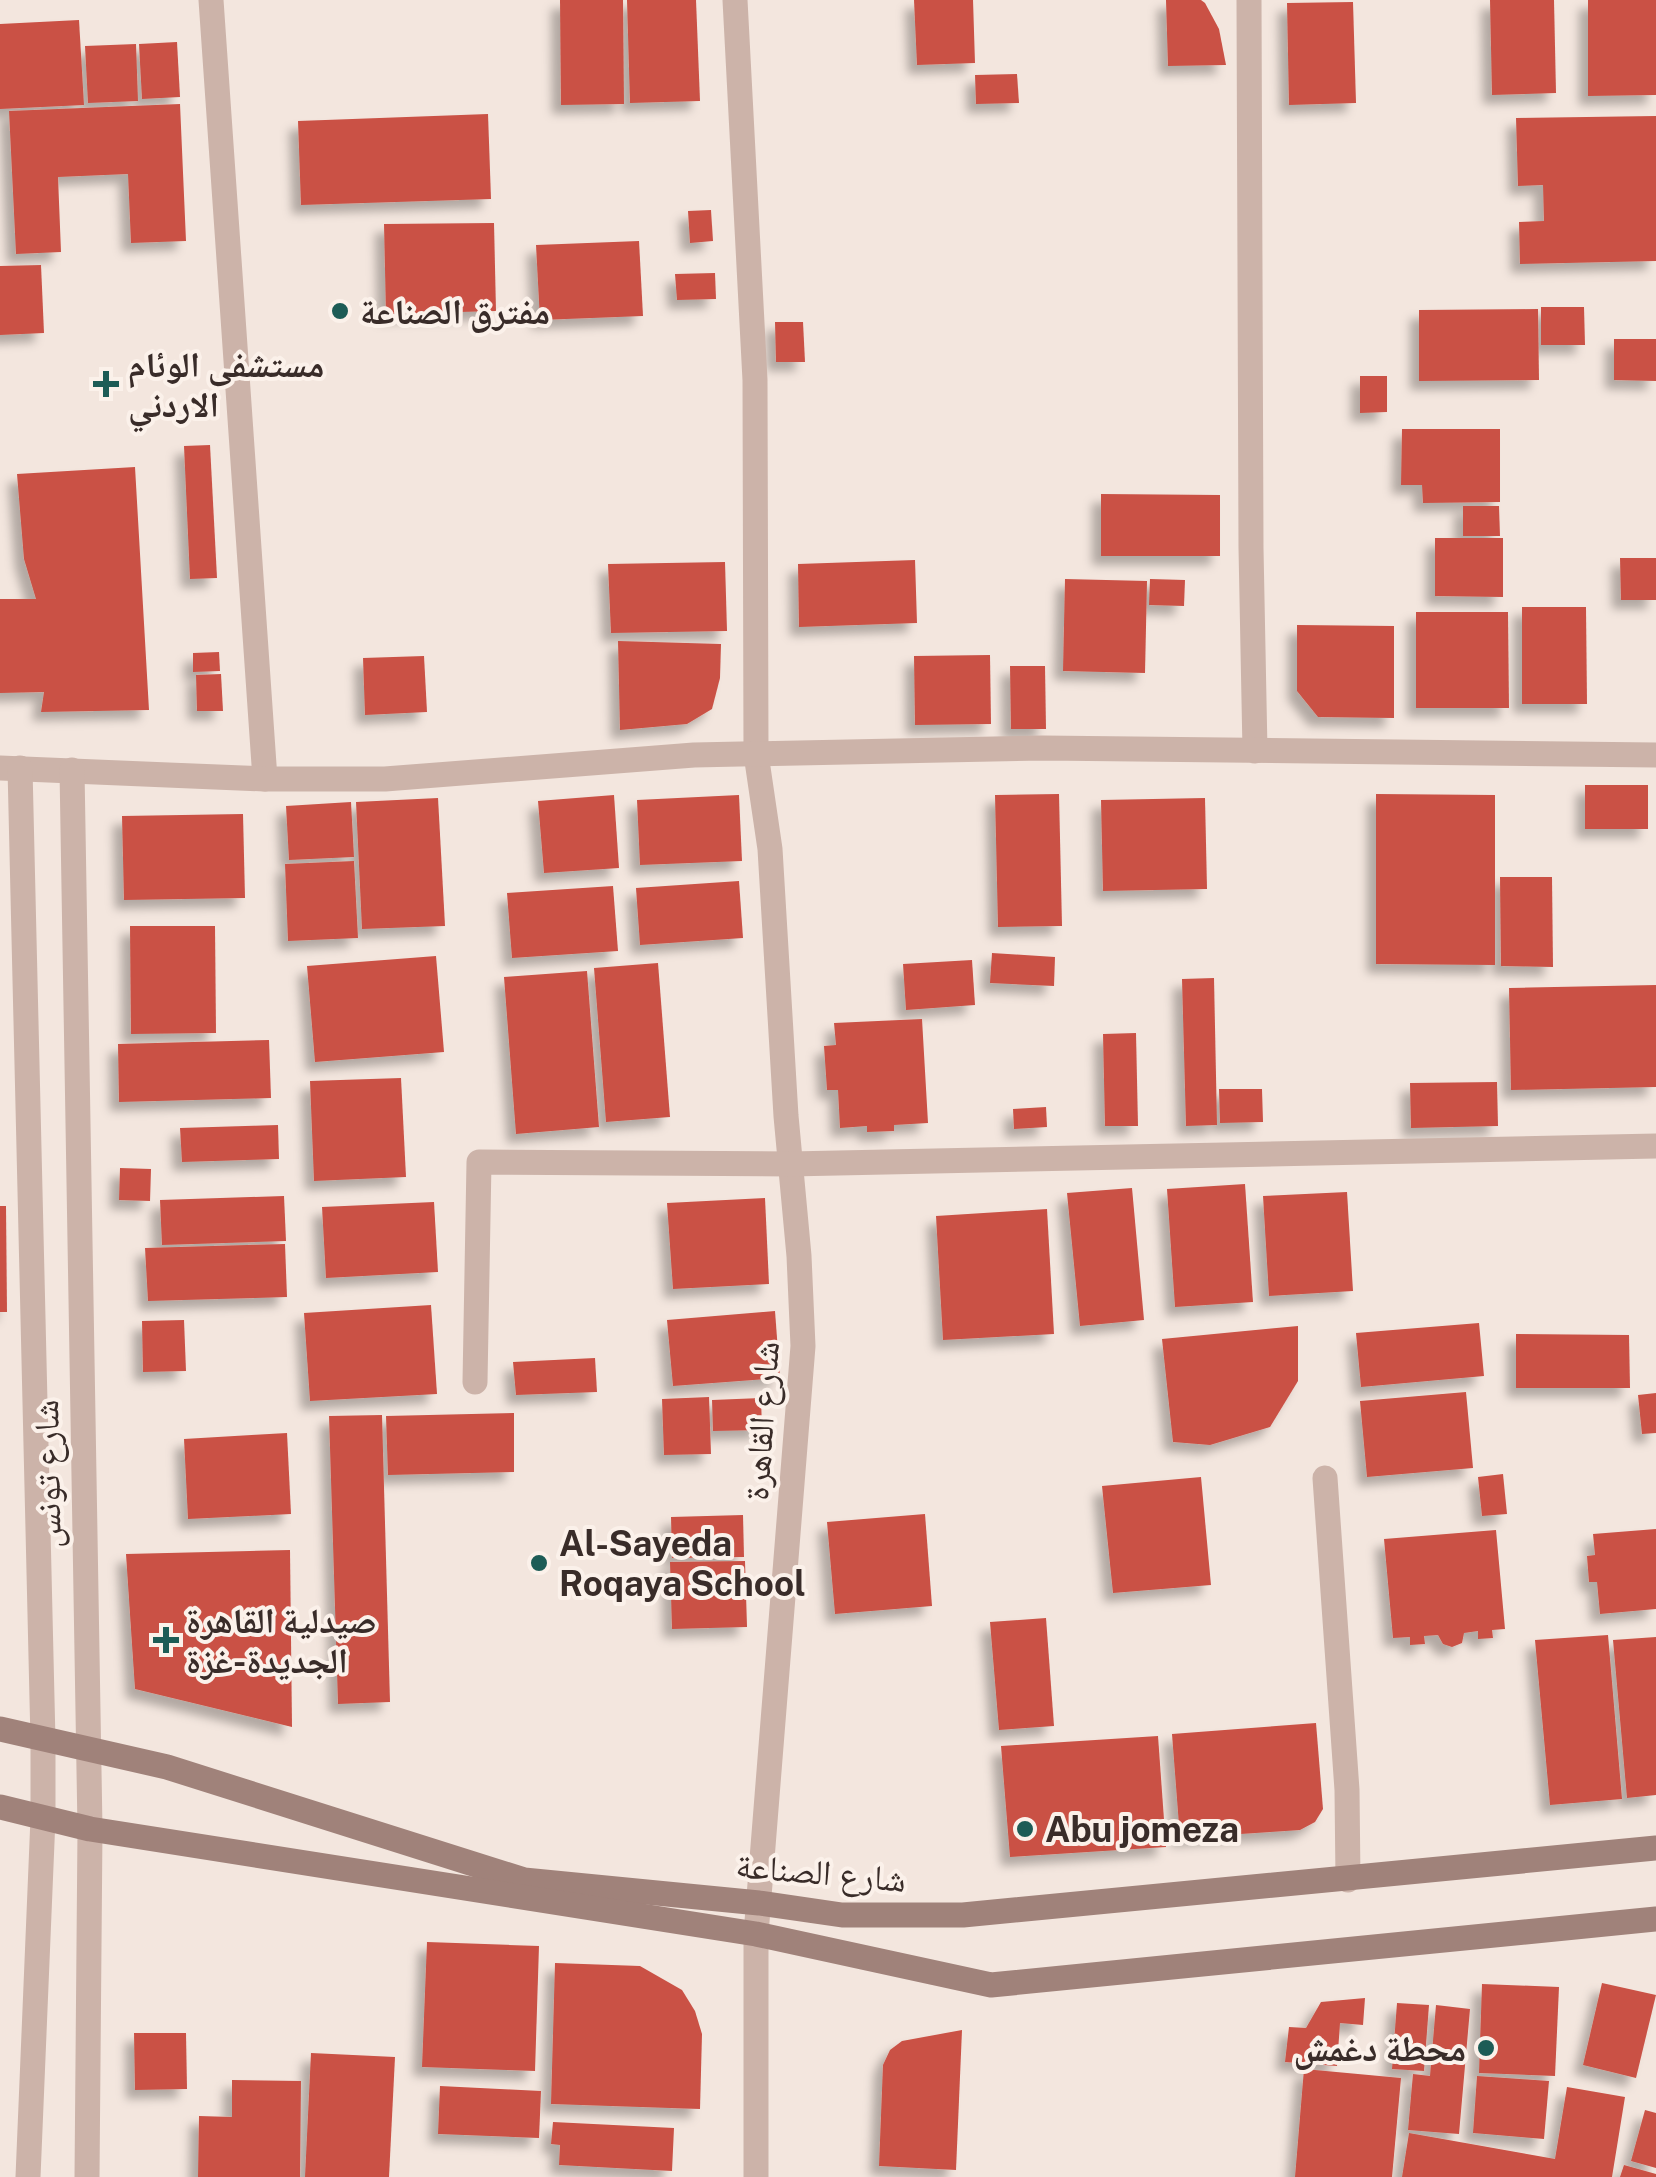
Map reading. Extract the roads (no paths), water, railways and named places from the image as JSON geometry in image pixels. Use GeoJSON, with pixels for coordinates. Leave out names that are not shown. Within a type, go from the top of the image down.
{"type":"FeatureCollection","features":[{"type":"Feature","properties":{"kind":"main road","name":"شارع الصناعة"},"geometry":{"type":"LineString","coordinates":[[0,1730],[167,1767],[524,1880],[842,1915],[963,1916],[1656,1848]]}},
{"type":"Feature","properties":{"kind":"main road","name":"شارع الصناعة"},"geometry":{"type":"LineString","coordinates":[[0,1807],[90,1829],[756,1934],[991,1985],[1656,1918]]}},
{"type":"Feature","properties":{"kind":"street"},"geometry":{"type":"LineString","coordinates":[[211,0],[265,779]]}},
{"type":"Feature","properties":{"kind":"street","name":"شارع القاهرة"},"geometry":{"type":"LineString","coordinates":[[735,0],[755,380],[756,754],[770,849],[803,1346],[756,1934],[756,2177]]}},
{"type":"Feature","properties":{"kind":"street"},"geometry":{"type":"LineString","coordinates":[[1249,0],[1251,548],[1256,752]]}},
{"type":"Feature","properties":{"kind":"street"},"geometry":{"type":"LineString","coordinates":[[10,768],[265,779],[386,779],[694,755],[1074,748],[1656,755]]}},
{"type":"Feature","properties":{"kind":"street","name":"شارع تونس"},"geometry":{"type":"LineString","coordinates":[[10,768],[43,1741],[28,2177]]}},
{"type":"Feature","properties":{"kind":"street","name":"شارع تونس"},"geometry":{"type":"LineString","coordinates":[[72,770],[90,1829],[87,2177]]}},
{"type":"Feature","properties":{"kind":"street"},"geometry":{"type":"LineString","coordinates":[[475,1382],[479,1162],[790,1164],[1656,1146]]}},
{"type":"Feature","properties":{"kind":"street"},"geometry":{"type":"LineString","coordinates":[[1325,1478],[1347,1790],[1348,1880]]}},
{"type":"Feature","properties":{"kind":"place","name":"مفترق الصناعة"},"geometry":{"type":"Point","coordinates":[340,311]}},
{"type":"Feature","properties":{"kind":"place","name":"مستشفى الوئام الاردني"},"geometry":{"type":"Point","coordinates":[106,384]}},
{"type":"Feature","properties":{"kind":"place","name":"Al-Sayeda Roqaya School"},"geometry":{"type":"Point","coordinates":[539,1563]}},
{"type":"Feature","properties":{"kind":"place","name":"صيدلية القاهرة الجديدة-غزة"},"geometry":{"type":"Point","coordinates":[166,1640]}},
{"type":"Feature","properties":{"kind":"place","name":"Abu jomeza"},"geometry":{"type":"Point","coordinates":[1025,1829]}},
{"type":"Feature","properties":{"kind":"place","name":"محطة دغمش"},"geometry":{"type":"Point","coordinates":[1486,2048]}}]}
